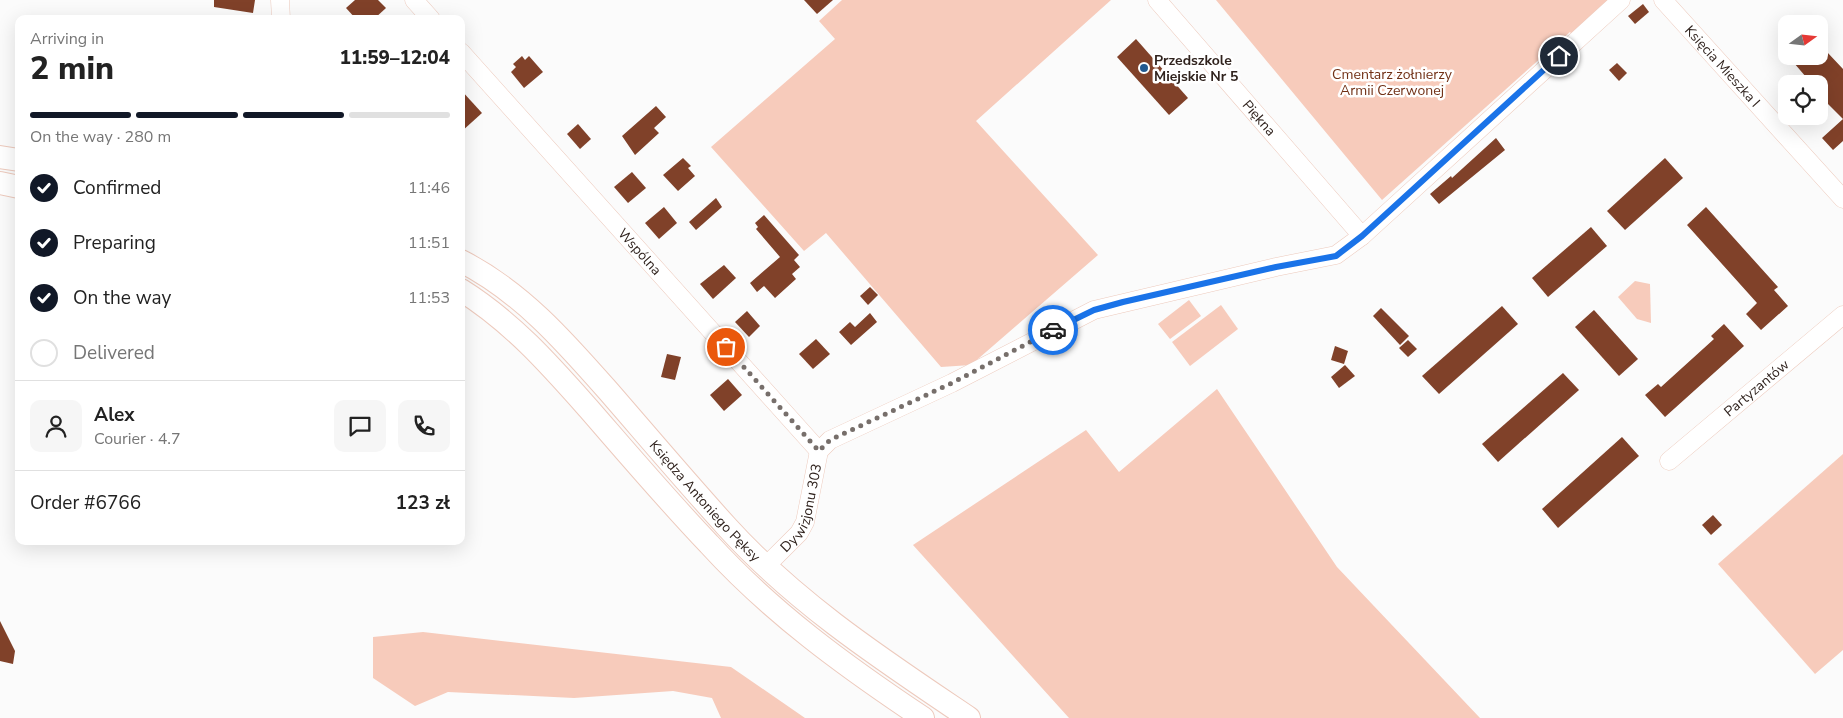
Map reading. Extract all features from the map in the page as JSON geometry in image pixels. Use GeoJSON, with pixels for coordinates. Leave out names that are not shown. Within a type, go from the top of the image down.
{"type":"FeatureCollection","features":[{"type":"Feature","properties":{"kind":"main road"},"geometry":{"type":"LineString","coordinates":[[0,157],[15,159]]}},
{"type":"Feature","properties":{"kind":"main road"},"geometry":{"type":"LineString","coordinates":[[0,184],[15,186]]}},
{"type":"Feature","properties":{"kind":"main road","name":"Księdza Antoniego Pęksy"},"geometry":{"type":"LineString","coordinates":[[465,263],[489,277],[519,299],[554,331],[728,528],[766,566],[845,634],[969,718]]}},
{"type":"Feature","properties":{"kind":"main road","name":"Księdza Antoniego Pęksy"},"geometry":{"type":"LineString","coordinates":[[465,293],[501,318],[535,348],[708,544],[745,582],[800,631],[837,660],[923,718]]}},
{"type":"Feature","properties":{"kind":"street"},"geometry":{"type":"LineString","coordinates":[[280,0],[281,15]]}},
{"type":"Feature","properties":{"kind":"street"},"geometry":{"type":"LineString","coordinates":[[414,0],[427,15]]}},
{"type":"Feature","properties":{"kind":"street","name":"Piękna"},"geometry":{"type":"LineString","coordinates":[[1157,0],[1362,236]]}},
{"type":"Feature","properties":{"kind":"street","name":"Dywizjonu 303"},"geometry":{"type":"LineString","coordinates":[[766,566],[799,533],[805,522],[819,451],[830,440],[952,383],[1094,310],[1276,267],[1336,256],[1362,236],[1621,0]]}},
{"type":"Feature","properties":{"kind":"street","name":"Księcia Mieszka I"},"geometry":{"type":"LineString","coordinates":[[1663,0],[1843,199]]}},
{"type":"Feature","properties":{"kind":"street","name":"Wspólna"},"geometry":{"type":"LineString","coordinates":[[465,56],[819,451]]}},
{"type":"Feature","properties":{"kind":"street","name":"Partyzantów"},"geometry":{"type":"LineString","coordinates":[[1669,461],[1843,315]]}},
{"type":"Feature","properties":{"kind":"green space"},"geometry":{"type":"Polygon","coordinates":[[[842,0],[1111,0],[976,121],[1098,255],[971,365],[941,367],[826,233],[804,251],[711,147],[835,39],[819,21],[842,0]]]}},
{"type":"Feature","properties":{"kind":"green space","name":"Cmentarz żołnierzy Armii Czerwonej"},"geometry":{"type":"Polygon","coordinates":[[[1216,0],[1612,0],[1573,36],[1570,32],[1382,200],[1216,0]]]}},
{"type":"Feature","properties":{"kind":"green space"},"geometry":{"type":"Polygon","coordinates":[[[1635,281],[1650,284],[1651,323],[1637,319],[1618,297],[1635,281]]]}},
{"type":"Feature","properties":{"kind":"green space"},"geometry":{"type":"Polygon","coordinates":[[[1189,300],[1201,316],[1170,339],[1158,324],[1189,300]]]}},
{"type":"Feature","properties":{"kind":"green space"},"geometry":{"type":"Polygon","coordinates":[[[1221,305],[1238,329],[1190,366],[1172,342],[1221,305]]]}},
{"type":"Feature","properties":{"kind":"green space"},"geometry":{"type":"Polygon","coordinates":[[[1217,389],[1337,567],[1480,718],[1069,718],[913,545],[1086,430],[1119,472],[1217,389]]]}},
{"type":"Feature","properties":{"kind":"green space"},"geometry":{"type":"Polygon","coordinates":[[[1843,454],[1843,650],[1815,674],[1718,564],[1843,454]]]}},
{"type":"Feature","properties":{"kind":"green space"},"geometry":{"type":"Polygon","coordinates":[[[423,632],[731,667],[805,718],[721,718],[712,698],[673,691],[574,698],[448,692],[415,706],[373,678],[373,637],[423,632]]]}},
{"type":"Feature","properties":{"kind":"building"},"geometry":{"type":"Polygon","coordinates":[[[214,0],[255,0],[253,13],[214,7],[214,0]]]}},
{"type":"Feature","properties":{"kind":"building"},"geometry":{"type":"Polygon","coordinates":[[[355,0],[378,0],[386,8],[378,15],[352,15],[346,8],[355,0]]]}},
{"type":"Feature","properties":{"kind":"building"},"geometry":{"type":"Polygon","coordinates":[[[804,0],[833,0],[817,14],[804,0]]]}},
{"type":"Feature","properties":{"kind":"building"},"geometry":{"type":"Polygon","coordinates":[[[1643,4],[1649,12],[1635,24],[1628,16],[1643,4]]]}},
{"type":"Feature","properties":{"kind":"building","name":"Przedszkole Miejskie Nr 5"},"geometry":{"type":"Polygon","coordinates":[[[1136,39],[1188,98],[1169,115],[1117,57],[1136,39]]]}},
{"type":"Feature","properties":{"kind":"building"},"geometry":{"type":"Polygon","coordinates":[[[1828,53],[1843,69],[1843,119],[1828,104],[1828,75],[1804,75],[1796,65],[1828,65],[1828,53]]]}},
{"type":"Feature","properties":{"kind":"building"},"geometry":{"type":"Polygon","coordinates":[[[522,56],[525,60],[529,56],[543,72],[524,88],[511,72],[516,67],[513,64],[522,56]]]}},
{"type":"Feature","properties":{"kind":"building"},"geometry":{"type":"Polygon","coordinates":[[[1617,63],[1627,73],[1619,81],[1609,70],[1617,63]]]}},
{"type":"Feature","properties":{"kind":"building"},"geometry":{"type":"Polygon","coordinates":[[[465,94],[482,113],[465,128],[465,94]]]}},
{"type":"Feature","properties":{"kind":"building"},"geometry":{"type":"Polygon","coordinates":[[[656,106],[666,117],[654,128],[659,133],[635,155],[622,136],[656,106]]]}},
{"type":"Feature","properties":{"kind":"building"},"geometry":{"type":"Polygon","coordinates":[[[1843,119],[1843,141],[1833,150],[1822,138],[1843,119]]]}},
{"type":"Feature","properties":{"kind":"building"},"geometry":{"type":"Polygon","coordinates":[[[578,124],[591,139],[580,149],[567,134],[578,124]]]}},
{"type":"Feature","properties":{"kind":"building"},"geometry":{"type":"Polygon","coordinates":[[[1496,138],[1505,150],[1439,204],[1430,194],[1451,176],[1452,178],[1496,138]]]}},
{"type":"Feature","properties":{"kind":"building"},"geometry":{"type":"Polygon","coordinates":[[[683,158],[691,166],[688,168],[695,176],[678,191],[663,175],[683,158]]]}},
{"type":"Feature","properties":{"kind":"building"},"geometry":{"type":"Polygon","coordinates":[[[1665,158],[1683,178],[1625,230],[1607,211],[1665,158]]]}},
{"type":"Feature","properties":{"kind":"building"},"geometry":{"type":"Polygon","coordinates":[[[632,172],[646,188],[628,203],[614,187],[632,172]]]}},
{"type":"Feature","properties":{"kind":"building"},"geometry":{"type":"Polygon","coordinates":[[[716,198],[722,207],[696,230],[689,222],[716,198]]]}},
{"type":"Feature","properties":{"kind":"building"},"geometry":{"type":"Polygon","coordinates":[[[664,207],[677,223],[659,239],[645,223],[664,207]]]}},
{"type":"Feature","properties":{"kind":"building"},"geometry":{"type":"Polygon","coordinates":[[[1706,207],[1778,287],[1774,290],[1788,306],[1761,330],[1746,314],[1757,303],[1687,225],[1706,207]]]}},
{"type":"Feature","properties":{"kind":"building"},"geometry":{"type":"Polygon","coordinates":[[[764,215],[799,255],[794,260],[800,267],[792,274],[796,279],[775,298],[764,286],[757,292],[750,283],[780,257],[756,229],[758,227],[755,223],[764,215]]]}},
{"type":"Feature","properties":{"kind":"building"},"geometry":{"type":"Polygon","coordinates":[[[1591,227],[1607,246],[1548,297],[1532,278],[1591,227]]]}},
{"type":"Feature","properties":{"kind":"building"},"geometry":{"type":"Polygon","coordinates":[[[724,265],[736,278],[713,299],[700,284],[724,265]]]}},
{"type":"Feature","properties":{"kind":"building"},"geometry":{"type":"Polygon","coordinates":[[[870,287],[878,295],[868,305],[860,296],[870,287]]]}},
{"type":"Feature","properties":{"kind":"building"},"geometry":{"type":"Polygon","coordinates":[[[1502,306],[1518,324],[1439,394],[1422,376],[1502,306]]]}},
{"type":"Feature","properties":{"kind":"building"},"geometry":{"type":"Polygon","coordinates":[[[1381,308],[1409,336],[1400,345],[1373,316],[1381,308]]]}},
{"type":"Feature","properties":{"kind":"building"},"geometry":{"type":"Polygon","coordinates":[[[1594,310],[1638,359],[1619,376],[1575,327],[1594,310]]]}},
{"type":"Feature","properties":{"kind":"building"},"geometry":{"type":"Polygon","coordinates":[[[747,311],[760,326],[749,337],[735,322],[747,311]]]}},
{"type":"Feature","properties":{"kind":"building"},"geometry":{"type":"Polygon","coordinates":[[[870,313],[877,322],[851,345],[839,332],[850,322],[855,327],[870,313]]]}},
{"type":"Feature","properties":{"kind":"building"},"geometry":{"type":"Polygon","coordinates":[[[1724,324],[1744,346],[1665,417],[1645,395],[1658,384],[1661,387],[1714,339],[1711,336],[1724,324]]]}},
{"type":"Feature","properties":{"kind":"building"},"geometry":{"type":"Polygon","coordinates":[[[816,339],[830,354],[813,369],[799,354],[816,339]]]}},
{"type":"Feature","properties":{"kind":"building"},"geometry":{"type":"Polygon","coordinates":[[[1408,340],[1417,349],[1408,357],[1399,348],[1408,340]]]}},
{"type":"Feature","properties":{"kind":"building"},"geometry":{"type":"Polygon","coordinates":[[[1335,346],[1348,351],[1344,364],[1331,360],[1335,346]]]}},
{"type":"Feature","properties":{"kind":"building"},"geometry":{"type":"Polygon","coordinates":[[[667,354],[681,357],[675,380],[661,377],[667,354]]]}},
{"type":"Feature","properties":{"kind":"building"},"geometry":{"type":"Polygon","coordinates":[[[1345,365],[1355,376],[1339,388],[1331,377],[1345,365]]]}},
{"type":"Feature","properties":{"kind":"building"},"geometry":{"type":"Polygon","coordinates":[[[1563,373],[1579,390],[1498,462],[1482,444],[1563,373]]]}},
{"type":"Feature","properties":{"kind":"building"},"geometry":{"type":"Polygon","coordinates":[[[728,379],[742,395],[724,411],[710,395],[728,379]]]}},
{"type":"Feature","properties":{"kind":"building"},"geometry":{"type":"Polygon","coordinates":[[[1622,437],[1639,456],[1558,528],[1542,509],[1622,437]]]}},
{"type":"Feature","properties":{"kind":"building"},"geometry":{"type":"Polygon","coordinates":[[[1713,515],[1722,525],[1711,535],[1702,525],[1713,515]]]}},
{"type":"Feature","properties":{"kind":"building"},"geometry":{"type":"Polygon","coordinates":[[[0,621],[15,651],[13,664],[0,661],[0,621]]]}},
{"type":"Feature","properties":{"kind":"way so far"},"geometry":{"type":"LineString","coordinates":[[726,347],[819,451],[830,440],[952,383],[1053,330]]}},
{"type":"Feature","properties":{"kind":"place","name":"Przedszkole Miejskie Nr 5"},"geometry":{"type":"Point","coordinates":[1144,68]}},
{"type":"Feature","properties":{"kind":"route"},"geometry":{"type":"LineString","coordinates":[[1053,330],[1094,310],[1123,302],[1276,267],[1336,256],[1362,236],[1559,56]]}}]}
